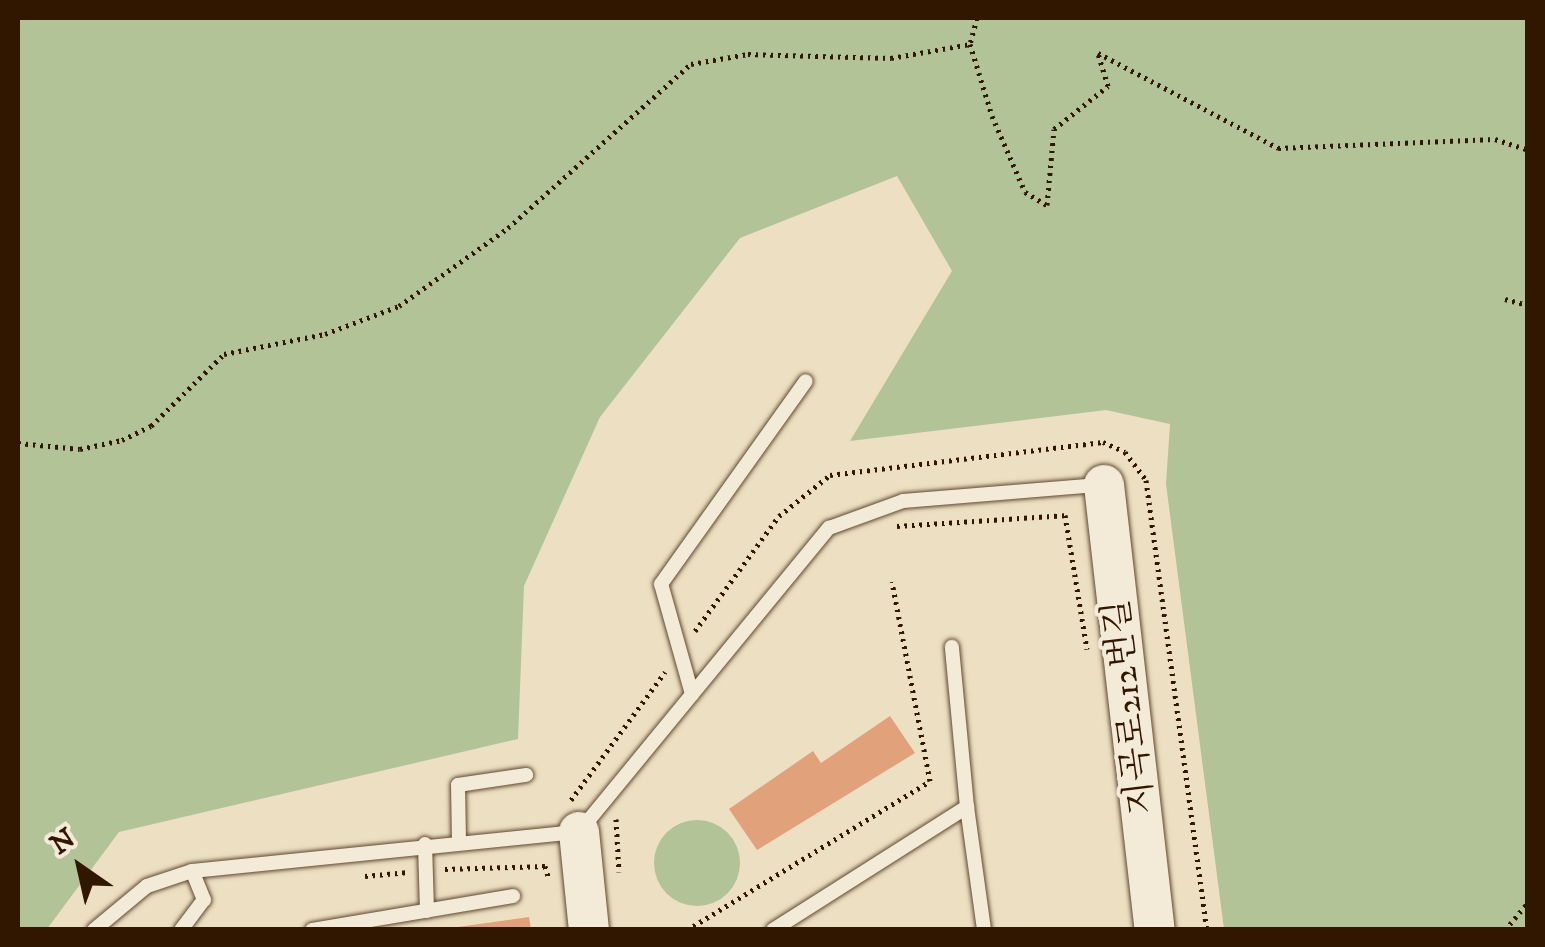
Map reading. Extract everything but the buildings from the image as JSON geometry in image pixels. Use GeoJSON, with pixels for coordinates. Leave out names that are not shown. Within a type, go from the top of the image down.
{"type":"FeatureCollection","features":[{"type":"Feature","properties":{"kind":"street","name":"지곡로212번길"},"geometry":{"type":"LineString","coordinates":[[1104,485],[1155,930]]}},
{"type":"Feature","properties":{"kind":"street"},"geometry":{"type":"LineString","coordinates":[[570,822],[589,930]]}},
{"type":"Feature","properties":{"kind":"lane"},"geometry":{"type":"LineString","coordinates":[[692,694],[661,584],[806,381]]}},
{"type":"Feature","properties":{"kind":"lane"},"geometry":{"type":"LineString","coordinates":[[94,930],[147,886],[192,871],[459,841],[570,822],[692,694],[829,528],[903,500],[1104,485]]}},
{"type":"Feature","properties":{"kind":"lane"},"geometry":{"type":"LineString","coordinates":[[952,647],[984,930]]}},
{"type":"Feature","properties":{"kind":"lane"},"geometry":{"type":"LineString","coordinates":[[459,841],[458,784],[526,775]]}},
{"type":"Feature","properties":{"kind":"lane"},"geometry":{"type":"LineString","coordinates":[[773,930],[968,807]]}},
{"type":"Feature","properties":{"kind":"lane"},"geometry":{"type":"LineString","coordinates":[[424,844],[428,911]]}},
{"type":"Feature","properties":{"kind":"lane"},"geometry":{"type":"LineString","coordinates":[[181,930],[204,900],[192,871]]}},
{"type":"Feature","properties":{"kind":"lane"},"geometry":{"type":"LineString","coordinates":[[312,930],[513,896]]}},
{"type":"Feature","properties":{"kind":"path"},"geometry":{"type":"LineString","coordinates":[[977,18],[970,44],[1024,192],[1047,205],[1054,129],[1108,86],[1098,52],[1278,148],[1495,139],[1528,150]]}},
{"type":"Feature","properties":{"kind":"path"},"geometry":{"type":"LineString","coordinates":[[18,443],[80,448],[122,440],[151,426],[224,354],[310,338],[399,306],[522,216],[690,64],[748,54],[891,58],[970,44]]}},
{"type":"Feature","properties":{"kind":"path"},"geometry":{"type":"LineString","coordinates":[[1505,299],[1528,305]]}},
{"type":"Feature","properties":{"kind":"path"},"geometry":{"type":"LineString","coordinates":[[570,822],[584,782],[780,516],[830,474],[1102,442],[1126,452],[1146,480],[1206,930]]}},
{"type":"Feature","properties":{"kind":"path"},"geometry":{"type":"LineString","coordinates":[[888,526],[1065,515],[1071,544]]}},
{"type":"Feature","properties":{"kind":"path"},"geometry":{"type":"LineString","coordinates":[[687,930],[930,780],[892,582]]}},
{"type":"Feature","properties":{"kind":"path"},"geometry":{"type":"LineString","coordinates":[[350,877],[546,866],[552,889]]}},
{"type":"Feature","properties":{"kind":"path"},"geometry":{"type":"LineString","coordinates":[[1505,930],[1528,903]]}},
{"type":"Feature","properties":{"kind":"green space"},"geometry":{"type":"Polygon","coordinates":[[[18,18],[1527,18],[1527,929],[1224,929],[1166,484],[1170,424],[1106,410],[850,441],[952,271],[897,176],[740,238],[600,417],[524,586],[518,739],[119,832],[47,929],[18,929],[18,18]]]}},
{"type":"Feature","properties":{"kind":"green space"},"geometry":{"type":"Polygon","coordinates":[[[697,820],[721,827],[733,839],[740,863],[733,887],[721,899],[697,906],[673,899],[661,887],[654,863],[661,839],[673,827],[697,820]]]}}]}
